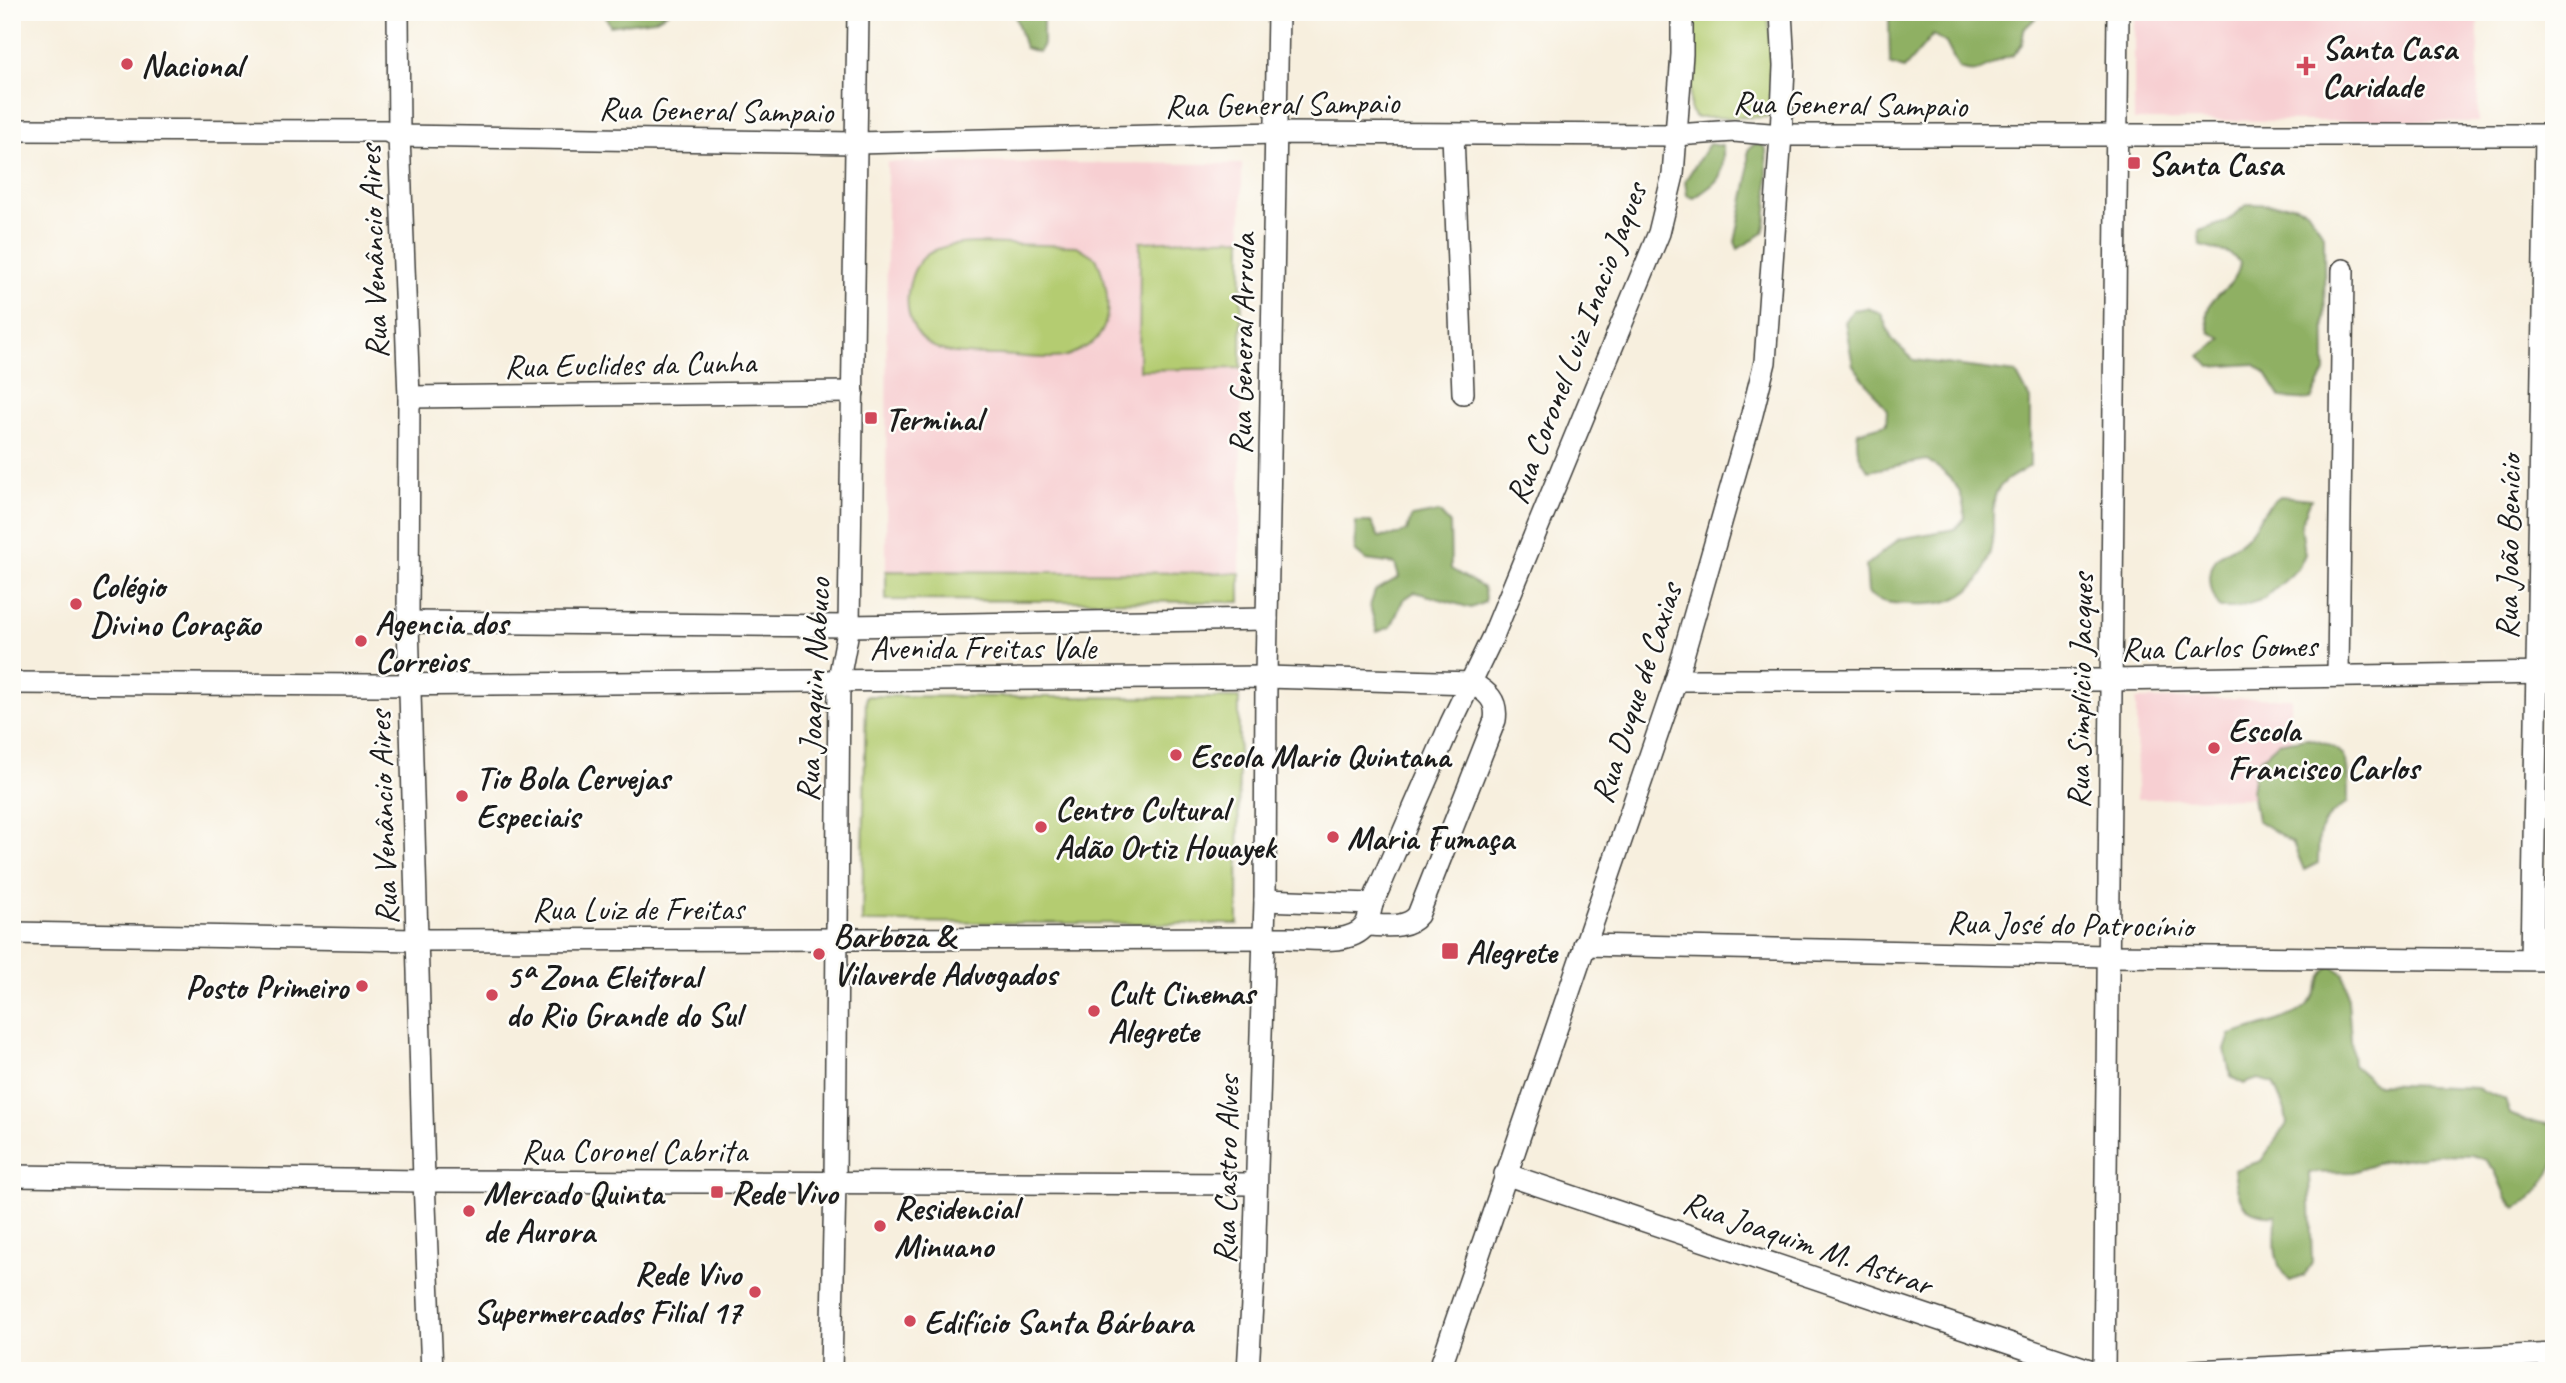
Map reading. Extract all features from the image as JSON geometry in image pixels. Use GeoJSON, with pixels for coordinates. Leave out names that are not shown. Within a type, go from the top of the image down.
{"type":"FeatureCollection","features":[{"type":"Feature","properties":{"kind":"street","name":"Rua Venâncio Aires"},"geometry":{"type":"LineString","coordinates":[[398,12],[399,136],[409,397],[408,622],[432,1371]]}},
{"type":"Feature","properties":{"kind":"street","name":"Rua Joaquin Nabuco"},"geometry":{"type":"LineString","coordinates":[[831,1371],[839,680],[849,626],[858,12]]}},
{"type":"Feature","properties":{"kind":"street","name":"Rua General Arruda"},"geometry":{"type":"LineString","coordinates":[[1266,677],[1278,12]]}},
{"type":"Feature","properties":{"kind":"street","name":"Rua Coronel Luiz Inacio Jaques"},"geometry":{"type":"LineString","coordinates":[[1369,915],[1451,723],[1472,683],[1659,233],[1673,176],[1682,54],[1682,12]]}},
{"type":"Feature","properties":{"kind":"street","name":"Rua Duque de Caxias"},"geometry":{"type":"LineString","coordinates":[[1438,1371],[1676,681],[1752,414],[1765,362],[1781,135],[1784,66],[1781,12]]}},
{"type":"Feature","properties":{"kind":"street","name":"Rua Simplicio Jacques"},"geometry":{"type":"LineString","coordinates":[[2104,1371],[2118,12]]}},
{"type":"Feature","properties":{"kind":"street","name":"Rua General Sampaio"},"geometry":{"type":"LineString","coordinates":[[12,130],[386,131],[399,136],[856,143],[1277,132],[2550,135]]}},
{"type":"Feature","properties":{"kind":"street"},"geometry":{"type":"LineString","coordinates":[[1453,134],[1463,393]]}},
{"type":"Feature","properties":{"kind":"street","name":"Rua João Benício"},"geometry":{"type":"LineString","coordinates":[[2532,959],[2544,916],[2550,135]]}},
{"type":"Feature","properties":{"kind":"street"},"geometry":{"type":"LineString","coordinates":[[2338,675],[2343,270]]}},
{"type":"Feature","properties":{"kind":"street","name":"Rua Euclides da Cunha"},"geometry":{"type":"LineString","coordinates":[[409,397],[853,392]]}},
{"type":"Feature","properties":{"kind":"street","name":"Avenida Freitas Vale"},"geometry":{"type":"LineString","coordinates":[[408,622],[849,626],[1267,619]]}},
{"type":"Feature","properties":{"kind":"street","name":"Rua Carlos Gomes"},"geometry":{"type":"LineString","coordinates":[[1676,681],[2110,680],[2545,673]]}},
{"type":"Feature","properties":{"kind":"street","name":"Avenida Freitas Vale"},"geometry":{"type":"LineString","coordinates":[[12,683],[410,685],[1266,677],[1472,683]]}},
{"type":"Feature","properties":{"kind":"street","name":"Rua Castro Alves"},"geometry":{"type":"LineString","coordinates":[[1248,1371],[1254,1270],[1265,900],[1266,677]]}},
{"type":"Feature","properties":{"kind":"street"},"geometry":{"type":"LineString","coordinates":[[1265,900],[1369,915],[1400,925],[1419,915],[1495,720],[1495,706],[1489,693],[1472,683]]}},
{"type":"Feature","properties":{"kind":"street","name":"Rua Luiz de Freitas"},"geometry":{"type":"LineString","coordinates":[[12,933],[417,940],[1341,938],[1357,934],[1369,915]]}},
{"type":"Feature","properties":{"kind":"street","name":"Rua José do Patrocínio"},"geometry":{"type":"LineString","coordinates":[[1584,945],[2108,956],[2554,960]]}},
{"type":"Feature","properties":{"kind":"street","name":"Rua Joaquim M. Astrar"},"geometry":{"type":"LineString","coordinates":[[1505,1174],[2092,1371]]}},
{"type":"Feature","properties":{"kind":"street","name":"Rua Coronel Cabrita"},"geometry":{"type":"LineString","coordinates":[[12,1176],[424,1181],[1255,1184]]}},
{"type":"Feature","properties":{"kind":"street"},"geometry":{"type":"LineString","coordinates":[[2193,1371],[2553,1360]]}},
{"type":"Feature","properties":{"kind":"shaded area","name":"Santa Casa Caridade"},"geometry":{"type":"Polygon","coordinates":[[[2134,12],[2478,12],[2478,122],[2134,120],[2134,12]]]}},
{"type":"Feature","properties":{"kind":"shaded area"},"geometry":{"type":"Polygon","coordinates":[[[887,162],[1242,164],[1240,573],[886,571],[887,162]]]}},
{"type":"Feature","properties":{"kind":"shaded area","name":"Escola Francisco Carlos"},"geometry":{"type":"Polygon","coordinates":[[[2291,698],[2292,798],[2137,799],[2136,699],[2291,698]]]}},
{"type":"Feature","properties":{"kind":"green space"},"geometry":{"type":"Polygon","coordinates":[[[604,12],[669,12],[654,20],[610,26],[604,12]]]}},
{"type":"Feature","properties":{"kind":"green space"},"geometry":{"type":"Polygon","coordinates":[[[1014,12],[1043,12],[1043,44],[1039,52],[1025,48],[1014,12]]]}},
{"type":"Feature","properties":{"kind":"green space"},"geometry":{"type":"Polygon","coordinates":[[[1691,12],[1768,12],[1775,108],[1767,117],[1697,118],[1690,111],[1691,12]]]}},
{"type":"Feature","properties":{"kind":"green space"},"geometry":{"type":"Polygon","coordinates":[[[1897,12],[2042,12],[2024,29],[2022,44],[2012,56],[1981,70],[1968,71],[1959,69],[1946,43],[1933,35],[1904,69],[1890,64],[1889,20],[1897,12]]]}},
{"type":"Feature","properties":{"kind":"green space"},"geometry":{"type":"Polygon","coordinates":[[[1709,144],[1723,146],[1723,166],[1715,183],[1694,198],[1687,195],[1685,181],[1709,144]]]}},
{"type":"Feature","properties":{"kind":"green space"},"geometry":{"type":"Polygon","coordinates":[[[1760,144],[1766,149],[1768,191],[1763,233],[1738,249],[1735,242],[1748,179],[1748,150],[1753,145],[1760,144]]]}},
{"type":"Feature","properties":{"kind":"green space"},"geometry":{"type":"Polygon","coordinates":[[[2248,204],[2293,205],[2307,210],[2324,235],[2325,372],[2311,400],[2281,398],[2266,374],[2254,364],[2210,367],[2200,356],[2222,339],[2210,332],[2208,309],[2212,301],[2232,282],[2240,262],[2228,253],[2200,246],[2199,231],[2226,222],[2248,204]]]}},
{"type":"Feature","properties":{"kind":"green space"},"geometry":{"type":"Polygon","coordinates":[[[1242,238],[1241,368],[1139,370],[1140,242],[1242,238]]]}},
{"type":"Feature","properties":{"kind":"green space"},"geometry":{"type":"Polygon","coordinates":[[[975,243],[1077,246],[1096,258],[1104,279],[1108,302],[1105,325],[1100,335],[1078,351],[1055,358],[961,354],[942,350],[926,342],[915,329],[909,313],[909,287],[915,269],[921,260],[936,250],[975,243]]]}},
{"type":"Feature","properties":{"kind":"green space"},"geometry":{"type":"Polygon","coordinates":[[[1867,308],[1881,313],[1892,340],[1914,360],[2016,373],[2030,399],[2030,466],[2007,480],[1996,493],[1987,564],[1972,588],[1949,601],[1933,604],[1895,603],[1879,600],[1868,593],[1866,566],[1899,539],[1955,529],[1965,518],[1962,498],[1955,483],[1927,460],[1869,471],[1860,457],[1858,432],[1886,424],[1887,410],[1853,365],[1845,322],[1853,310],[1867,308]]]}},
{"type":"Feature","properties":{"kind":"green space"},"geometry":{"type":"Polygon","coordinates":[[[2280,496],[2311,499],[2301,524],[2305,554],[2298,569],[2264,599],[2236,608],[2220,608],[2213,595],[2210,580],[2216,559],[2245,538],[2269,505],[2280,496]]]}},
{"type":"Feature","properties":{"kind":"green space"},"geometry":{"type":"Polygon","coordinates":[[[1439,512],[1450,524],[1451,569],[1484,588],[1485,602],[1471,608],[1415,592],[1403,600],[1391,627],[1377,632],[1370,606],[1375,591],[1399,577],[1395,564],[1366,560],[1355,551],[1356,522],[1371,522],[1379,537],[1393,536],[1407,531],[1411,517],[1439,512]]]}},
{"type":"Feature","properties":{"kind":"green space"},"geometry":{"type":"Polygon","coordinates":[[[886,571],[1240,573],[1240,602],[886,600],[886,571]]]}},
{"type":"Feature","properties":{"kind":"green space"},"geometry":{"type":"Polygon","coordinates":[[[866,696],[1239,698],[1238,924],[862,922],[866,696]]]}},
{"type":"Feature","properties":{"kind":"green space"},"geometry":{"type":"Polygon","coordinates":[[[2306,738],[2340,751],[2344,757],[2348,774],[2348,802],[2325,821],[2320,833],[2318,863],[2304,870],[2293,843],[2257,820],[2252,791],[2256,763],[2278,743],[2306,738]]]}},
{"type":"Feature","properties":{"kind":"green space"},"geometry":{"type":"Polygon","coordinates":[[[2331,965],[2344,974],[2353,1065],[2375,1084],[2477,1088],[2505,1100],[2510,1114],[2523,1120],[2554,1125],[2555,1156],[2549,1175],[2540,1189],[2516,1208],[2506,1197],[2495,1171],[2486,1160],[2472,1155],[2441,1154],[2381,1162],[2353,1172],[2309,1173],[2312,1263],[2304,1276],[2290,1281],[2279,1267],[2277,1259],[2276,1215],[2255,1213],[2243,1204],[2237,1190],[2234,1170],[2261,1161],[2287,1124],[2285,1110],[2273,1083],[2258,1079],[2244,1084],[2231,1077],[2225,1050],[2230,1035],[2273,1022],[2304,1008],[2331,965]]]}},
{"type":"Feature","properties":{"kind":"place","name":"Nacional"},"geometry":{"type":"Point","coordinates":[127,64]}},
{"type":"Feature","properties":{"kind":"place","name":"Santa Casa Caridade"},"geometry":{"type":"Point","coordinates":[2306,66]}},
{"type":"Feature","properties":{"kind":"place","name":"Santa Casa"},"geometry":{"type":"Point","coordinates":[2134,163]}},
{"type":"Feature","properties":{"kind":"place","name":"Terminal"},"geometry":{"type":"Point","coordinates":[871,418]}},
{"type":"Feature","properties":{"kind":"place","name":"Colégio Divino Coração"},"geometry":{"type":"Point","coordinates":[76,604]}},
{"type":"Feature","properties":{"kind":"place","name":"Agencia dos Correios"},"geometry":{"type":"Point","coordinates":[361,641]}},
{"type":"Feature","properties":{"kind":"place","name":"Escola Francisco Carlos"},"geometry":{"type":"Point","coordinates":[2214,748]}},
{"type":"Feature","properties":{"kind":"place","name":"Escola Mario Quintana"},"geometry":{"type":"Point","coordinates":[1176,755]}},
{"type":"Feature","properties":{"kind":"place","name":"Tio Bola Cervejas Especiais"},"geometry":{"type":"Point","coordinates":[462,796]}},
{"type":"Feature","properties":{"kind":"place","name":"Centro Cultural Adão Ortiz Houayek"},"geometry":{"type":"Point","coordinates":[1041,827]}},
{"type":"Feature","properties":{"kind":"place","name":"Maria Fumaça"},"geometry":{"type":"Point","coordinates":[1333,837]}},
{"type":"Feature","properties":{"kind":"place","name":"Alegrete"},"geometry":{"type":"Point","coordinates":[1450,951]}},
{"type":"Feature","properties":{"kind":"place","name":"Barboza & Vilaverde Advogados"},"geometry":{"type":"Point","coordinates":[819,954]}},
{"type":"Feature","properties":{"kind":"place","name":"Posto Primeiro"},"geometry":{"type":"Point","coordinates":[362,986]}},
{"type":"Feature","properties":{"kind":"place","name":"5ª Zona Eleitoral do Rio Grande do Sul"},"geometry":{"type":"Point","coordinates":[492,995]}},
{"type":"Feature","properties":{"kind":"place","name":"Cult Cinemas Alegrete"},"geometry":{"type":"Point","coordinates":[1094,1011]}},
{"type":"Feature","properties":{"kind":"place","name":"Rede Vivo"},"geometry":{"type":"Point","coordinates":[717,1192]}},
{"type":"Feature","properties":{"kind":"place","name":"Mercado Quinta de Aurora"},"geometry":{"type":"Point","coordinates":[469,1211]}},
{"type":"Feature","properties":{"kind":"place","name":"Residencial Minuano"},"geometry":{"type":"Point","coordinates":[880,1226]}},
{"type":"Feature","properties":{"kind":"place","name":"Rede Vivo Supermercados Filial 17"},"geometry":{"type":"Point","coordinates":[755,1292]}},
{"type":"Feature","properties":{"kind":"place","name":"Edifício Santa Bárbara"},"geometry":{"type":"Point","coordinates":[910,1321]}}]}
